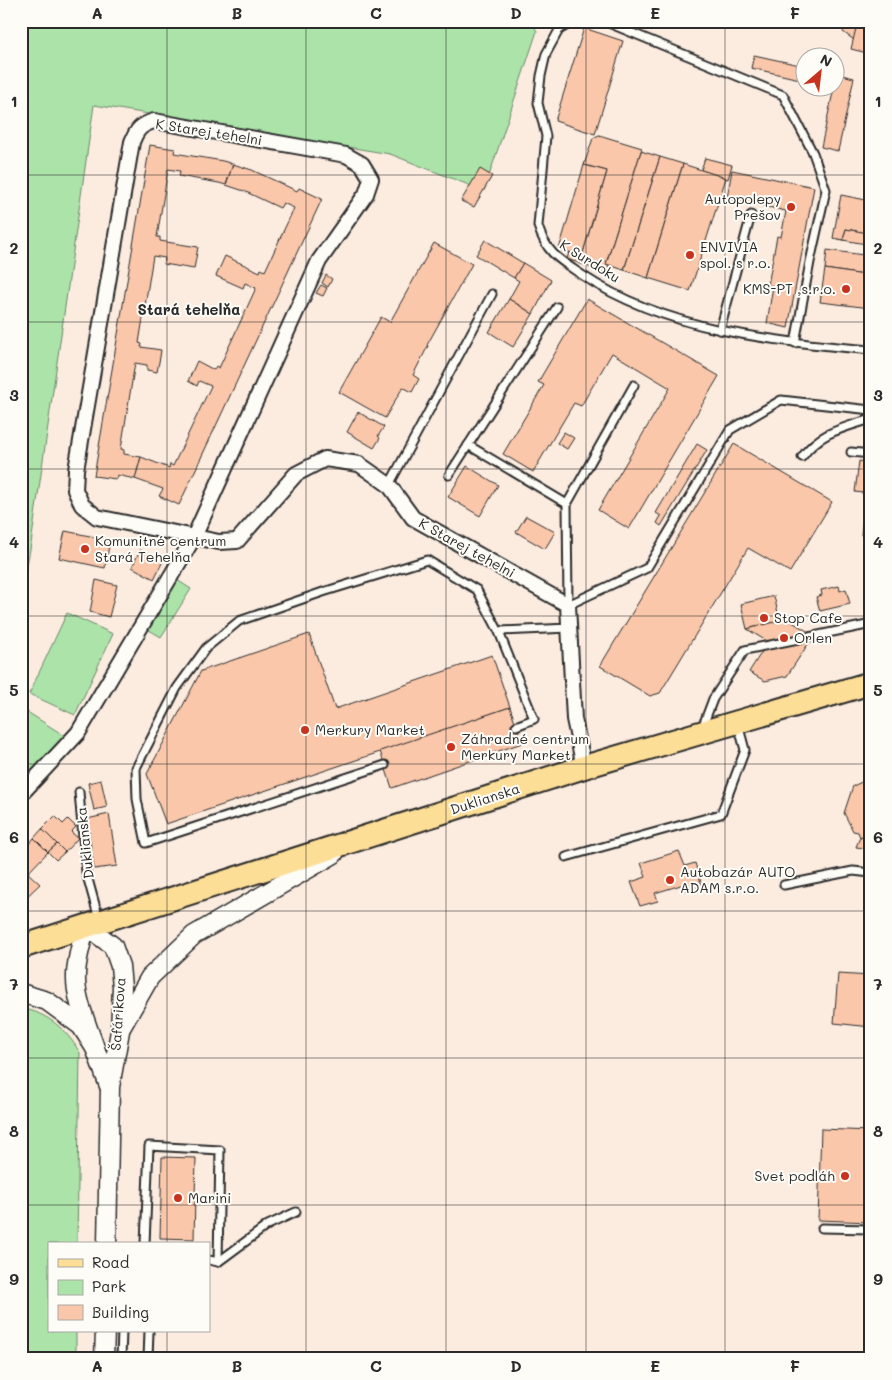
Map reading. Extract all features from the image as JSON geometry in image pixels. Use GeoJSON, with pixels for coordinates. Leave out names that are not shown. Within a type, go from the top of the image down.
{"type":"FeatureCollection","features":[{"type":"Feature","properties":{"kind":"main road","name":"Duklianska"},"geometry":{"type":"LineString","coordinates":[[21,947],[584,767],[871,683]]}},
{"type":"Feature","properties":{"kind":"street","name":"K Starej tehelni"},"geometry":{"type":"LineString","coordinates":[[21,794],[78,734],[194,537],[319,261],[366,194],[371,179],[362,164],[346,155],[154,121],[143,124],[136,130],[132,142],[76,470],[75,490],[82,505],[98,517],[194,537],[219,542],[237,540],[296,474],[325,460],[359,464],[389,485],[413,518],[568,605]]}},
{"type":"Feature","properties":{"kind":"street"},"geometry":{"type":"LineString","coordinates":[[568,605],[574,719],[584,767]]}},
{"type":"Feature","properties":{"kind":"street"},"geometry":{"type":"LineString","coordinates":[[120,1031],[150,978],[194,935],[360,839]]}},
{"type":"Feature","properties":{"kind":"street","name":"Šafárikova"},"geometry":{"type":"LineString","coordinates":[[95,1048],[81,1006],[76,977],[78,954],[93,924],[114,946],[120,966],[122,987],[120,1031],[110,1086],[107,1242]]}},
{"type":"Feature","properties":{"kind":"street"},"geometry":{"type":"LineString","coordinates":[[21,993],[47,1001],[81,1026],[95,1048],[110,1086]]}},
{"type":"Feature","properties":{"kind":"street"},"geometry":{"type":"LineString","coordinates":[[104,1359],[105,1332]]}},
{"type":"Feature","properties":{"kind":"lane","name":"K Surdoku"},"geometry":{"type":"LineString","coordinates":[[574,21],[559,30],[546,54],[538,103],[546,136],[538,226],[541,238],[554,256],[594,283],[654,311],[720,330],[795,343],[871,350]]}},
{"type":"Feature","properties":{"kind":"lane"},"geometry":{"type":"LineString","coordinates":[[586,21],[606,22],[783,95],[813,153],[826,190],[795,343]]}},
{"type":"Feature","properties":{"kind":"lane"},"geometry":{"type":"LineString","coordinates":[[720,330],[751,215]]}},
{"type":"Feature","properties":{"kind":"lane"},"geometry":{"type":"LineString","coordinates":[[389,485],[492,294]]}},
{"type":"Feature","properties":{"kind":"lane"},"geometry":{"type":"LineString","coordinates":[[449,475],[556,307]]}},
{"type":"Feature","properties":{"kind":"lane"},"geometry":{"type":"LineString","coordinates":[[634,385],[568,504],[568,605],[647,568],[730,430],[781,400],[871,410]]}},
{"type":"Feature","properties":{"kind":"lane"},"geometry":{"type":"LineString","coordinates":[[802,457],[808,448],[821,436],[871,420]]}},
{"type":"Feature","properties":{"kind":"lane"},"geometry":{"type":"LineString","coordinates":[[468,445],[568,504]]}},
{"type":"Feature","properties":{"kind":"lane"},"geometry":{"type":"LineString","coordinates":[[851,452],[871,454]]}},
{"type":"Feature","properties":{"kind":"lane"},"geometry":{"type":"LineString","coordinates":[[384,765],[146,843],[138,800],[136,768],[177,688],[206,648],[239,621],[323,592],[427,560],[477,590],[499,632],[534,719],[516,726]]}},
{"type":"Feature","properties":{"kind":"lane"},"geometry":{"type":"LineString","coordinates":[[700,732],[713,699],[746,650],[867,625],[871,626]]}},
{"type":"Feature","properties":{"kind":"lane"},"geometry":{"type":"LineString","coordinates":[[501,631],[569,628]]}},
{"type":"Feature","properties":{"kind":"lane"},"geometry":{"type":"LineString","coordinates":[[566,857],[722,814],[745,750],[738,721]]}},
{"type":"Feature","properties":{"kind":"lane","name":"Duklianska"},"geometry":{"type":"LineString","coordinates":[[79,792],[93,924]]}},
{"type":"Feature","properties":{"kind":"lane"},"geometry":{"type":"LineString","coordinates":[[784,885],[853,871],[871,873]]}},
{"type":"Feature","properties":{"kind":"lane"},"geometry":{"type":"LineString","coordinates":[[145,1242],[149,1146],[220,1150],[218,1262]]}},
{"type":"Feature","properties":{"kind":"lane"},"geometry":{"type":"LineString","coordinates":[[210,1260],[218,1262],[268,1225],[296,1212]]}},
{"type":"Feature","properties":{"kind":"lane"},"geometry":{"type":"LineString","coordinates":[[822,1228],[871,1229]]}},
{"type":"Feature","properties":{"kind":"lane"},"geometry":{"type":"LineString","coordinates":[[121,1359],[122,1332]]}},
{"type":"Feature","properties":{"kind":"lane"},"geometry":{"type":"LineString","coordinates":[[148,1359],[149,1332]]}},
{"type":"Feature","properties":{"kind":"green space"},"geometry":{"type":"Polygon","coordinates":[[[21,21],[534,21],[533,25],[537,31],[484,191],[390,154],[94,105],[31,544],[21,597],[21,21]]]}},
{"type":"Feature","properties":{"kind":"green space"},"geometry":{"type":"Polygon","coordinates":[[[174,578],[191,589],[161,637],[144,627],[174,578]]]}},
{"type":"Feature","properties":{"kind":"green space"},"geometry":{"type":"Polygon","coordinates":[[[67,613],[113,634],[75,715],[29,694],[67,613]]]}},
{"type":"Feature","properties":{"kind":"green space"},"geometry":{"type":"Polygon","coordinates":[[[21,708],[65,736],[47,761],[21,787],[21,708]]]}},
{"type":"Feature","properties":{"kind":"green space"},"geometry":{"type":"Polygon","coordinates":[[[21,1008],[40,1014],[56,1024],[69,1037],[80,1053],[77,1242],[48,1242],[48,1332],[76,1332],[76,1359],[21,1359],[21,1008]]]}},
{"type":"Feature","properties":{"kind":"building"},"geometry":{"type":"Polygon","coordinates":[[[848,21],[857,24],[854,40],[843,32],[844,28],[818,22],[848,21]]]}},
{"type":"Feature","properties":{"kind":"building"},"geometry":{"type":"Polygon","coordinates":[[[857,24],[871,27],[871,54],[851,49],[857,24]]]}},
{"type":"Feature","properties":{"kind":"building"},"geometry":{"type":"Polygon","coordinates":[[[584,28],[623,41],[595,134],[555,121],[584,28]]]}},
{"type":"Feature","properties":{"kind":"building"},"geometry":{"type":"Polygon","coordinates":[[[754,55],[794,64],[794,78],[751,68],[754,55]]]}},
{"type":"Feature","properties":{"kind":"building"},"geometry":{"type":"Polygon","coordinates":[[[844,76],[854,78],[838,151],[821,147],[832,98],[844,98],[844,76]]]}},
{"type":"Feature","properties":{"kind":"building"},"geometry":{"type":"Polygon","coordinates":[[[599,135],[642,148],[606,264],[609,265],[603,276],[587,266],[567,259],[569,252],[582,256],[607,171],[584,165],[593,138],[599,135]]]}},
{"type":"Feature","properties":{"kind":"building"},"geometry":{"type":"Polygon","coordinates":[[[150,145],[175,149],[174,153],[233,164],[226,185],[179,176],[180,171],[168,169],[157,237],[160,237],[160,241],[198,247],[194,269],[164,264],[165,258],[153,256],[139,343],[142,344],[141,347],[161,350],[160,357],[157,372],[147,370],[147,365],[135,363],[121,449],[124,450],[124,454],[141,457],[135,479],[117,475],[116,479],[94,476],[150,145]]]}},
{"type":"Feature","properties":{"kind":"building"},"geometry":{"type":"Polygon","coordinates":[[[641,151],[660,157],[624,270],[606,264],[641,151]]]}},
{"type":"Feature","properties":{"kind":"building"},"geometry":{"type":"Polygon","coordinates":[[[660,157],[683,164],[648,278],[624,270],[660,157]]]}},
{"type":"Feature","properties":{"kind":"building"},"geometry":{"type":"Polygon","coordinates":[[[705,158],[732,165],[728,179],[701,170],[705,158]]]}},
{"type":"Feature","properties":{"kind":"building"},"geometry":{"type":"Polygon","coordinates":[[[233,164],[252,170],[297,191],[299,188],[322,199],[179,505],[159,496],[163,489],[135,479],[141,457],[169,468],[170,464],[173,466],[211,386],[199,381],[197,386],[188,381],[197,361],[214,370],[216,366],[219,368],[256,288],[245,283],[243,288],[216,276],[225,256],[260,272],[261,269],[265,271],[294,208],[283,203],[280,208],[244,191],[226,185],[233,164]]]}},
{"type":"Feature","properties":{"kind":"building"},"geometry":{"type":"Polygon","coordinates":[[[683,164],[726,178],[690,291],[648,278],[683,164]]]}},
{"type":"Feature","properties":{"kind":"building"},"geometry":{"type":"Polygon","coordinates":[[[584,165],[607,171],[582,256],[559,249],[584,165]]]}},
{"type":"Feature","properties":{"kind":"building"},"geometry":{"type":"Polygon","coordinates":[[[480,169],[492,176],[474,207],[461,201],[480,169]]]}},
{"type":"Feature","properties":{"kind":"building"},"geometry":{"type":"Polygon","coordinates":[[[732,170],[814,187],[788,328],[767,323],[773,286],[768,285],[777,236],[781,237],[786,211],[727,198],[732,170]]]}},
{"type":"Feature","properties":{"kind":"building"},"geometry":{"type":"Polygon","coordinates":[[[841,195],[871,201],[871,234],[846,229],[843,240],[833,238],[841,195]]]}},
{"type":"Feature","properties":{"kind":"building"},"geometry":{"type":"Polygon","coordinates":[[[846,229],[868,233],[866,244],[843,240],[846,229]]]}},
{"type":"Feature","properties":{"kind":"building"},"geometry":{"type":"Polygon","coordinates":[[[485,240],[523,263],[514,278],[476,255],[485,240]]]}},
{"type":"Feature","properties":{"kind":"building"},"geometry":{"type":"Polygon","coordinates":[[[434,243],[472,264],[427,345],[413,375],[419,379],[412,392],[403,387],[385,418],[339,392],[381,317],[390,322],[434,243]]]}},
{"type":"Feature","properties":{"kind":"building"},"geometry":{"type":"Polygon","coordinates":[[[827,250],[871,256],[871,276],[825,269],[827,250]]]}},
{"type":"Feature","properties":{"kind":"building"},"geometry":{"type":"Polygon","coordinates":[[[523,263],[551,280],[533,314],[509,299],[519,281],[514,278],[523,263]]]}},
{"type":"Feature","properties":{"kind":"building","name":"KMS-PT ,s.r.o."},"geometry":{"type":"Polygon","coordinates":[[[825,269],[871,276],[871,308],[820,302],[825,269]]]}},
{"type":"Feature","properties":{"kind":"building"},"geometry":{"type":"Polygon","coordinates":[[[326,275],[332,279],[328,287],[322,283],[326,275]]]}},
{"type":"Feature","properties":{"kind":"building"},"geometry":{"type":"Polygon","coordinates":[[[321,285],[327,288],[323,296],[316,293],[321,285]]]}},
{"type":"Feature","properties":{"kind":"building"},"geometry":{"type":"Polygon","coordinates":[[[509,299],[533,314],[513,347],[489,332],[509,299]]]}},
{"type":"Feature","properties":{"kind":"building"},"geometry":{"type":"Polygon","coordinates":[[[587,299],[719,376],[629,529],[598,510],[670,388],[612,353],[581,406],[574,403],[533,472],[503,454],[544,385],[538,382],[587,299]]]}},
{"type":"Feature","properties":{"kind":"building"},"geometry":{"type":"Polygon","coordinates":[[[358,412],[384,427],[378,436],[380,438],[374,448],[347,432],[358,412]]]}},
{"type":"Feature","properties":{"kind":"building"},"geometry":{"type":"Polygon","coordinates":[[[564,432],[574,438],[567,449],[557,443],[564,432]]]}},
{"type":"Feature","properties":{"kind":"building"},"geometry":{"type":"Polygon","coordinates":[[[697,444],[707,450],[661,526],[657,523],[661,516],[656,513],[697,444]]]}},
{"type":"Feature","properties":{"kind":"building"},"geometry":{"type":"Polygon","coordinates":[[[734,444],[832,502],[790,572],[748,548],[660,693],[650,696],[600,666],[734,444]]]}},
{"type":"Feature","properties":{"kind":"building"},"geometry":{"type":"Polygon","coordinates":[[[859,461],[871,463],[871,494],[855,492],[859,461]]]}},
{"type":"Feature","properties":{"kind":"building"},"geometry":{"type":"Polygon","coordinates":[[[467,466],[498,485],[480,516],[448,497],[467,466]]]}},
{"type":"Feature","properties":{"kind":"building"},"geometry":{"type":"Polygon","coordinates":[[[865,500],[871,501],[871,536],[861,535],[865,500]]]}},
{"type":"Feature","properties":{"kind":"building"},"geometry":{"type":"Polygon","coordinates":[[[526,516],[555,532],[545,549],[516,532],[526,516]]]}},
{"type":"Feature","properties":{"kind":"building","name":"Komunitné centrum Stará Tehelňa"},"geometry":{"type":"Polygon","coordinates":[[[65,531],[110,540],[105,568],[59,558],[65,531]]]}},
{"type":"Feature","properties":{"kind":"building"},"geometry":{"type":"Polygon","coordinates":[[[140,550],[163,561],[154,579],[132,567],[140,550]]]}},
{"type":"Feature","properties":{"kind":"building"},"geometry":{"type":"Polygon","coordinates":[[[96,580],[117,585],[109,617],[90,612],[96,580]]]}},
{"type":"Feature","properties":{"kind":"building"},"geometry":{"type":"Polygon","coordinates":[[[839,586],[840,591],[846,589],[850,604],[820,611],[816,597],[822,595],[821,590],[839,586]]]}},
{"type":"Feature","properties":{"kind":"building"},"geometry":{"type":"Polygon","coordinates":[[[774,596],[780,621],[747,629],[741,604],[774,596]]]}},
{"type":"Feature","properties":{"kind":"building"},"geometry":{"type":"Polygon","coordinates":[[[787,619],[814,635],[787,676],[765,681],[749,672],[768,642],[747,629],[787,619]]]}},
{"type":"Feature","properties":{"kind":"building","name":"Merkury Market"},"geometry":{"type":"Polygon","coordinates":[[[309,634],[335,709],[492,655],[510,707],[166,824],[147,774],[201,671],[309,634]]]}},
{"type":"Feature","properties":{"kind":"building","name":"Záhradné centrum Merkury Market"},"geometry":{"type":"Polygon","coordinates":[[[510,707],[522,743],[392,788],[380,751],[510,707]]]}},
{"type":"Feature","properties":{"kind":"building"},"geometry":{"type":"Polygon","coordinates":[[[871,757],[871,837],[865,835],[860,837],[858,832],[853,831],[844,813],[853,786],[866,780],[864,771],[866,762],[871,757]]]}},
{"type":"Feature","properties":{"kind":"building"},"geometry":{"type":"Polygon","coordinates":[[[101,780],[107,807],[94,810],[88,783],[101,780]]]}},
{"type":"Feature","properties":{"kind":"building"},"geometry":{"type":"Polygon","coordinates":[[[109,814],[117,866],[94,869],[87,819],[109,814]]]}},
{"type":"Feature","properties":{"kind":"building"},"geometry":{"type":"Polygon","coordinates":[[[55,816],[63,824],[68,819],[76,827],[71,832],[78,838],[65,852],[42,829],[55,816]]]}},
{"type":"Feature","properties":{"kind":"building"},"geometry":{"type":"Polygon","coordinates":[[[42,829],[57,844],[48,852],[34,838],[42,829]]]}},
{"type":"Feature","properties":{"kind":"building"},"geometry":{"type":"Polygon","coordinates":[[[865,835],[871,837],[871,849],[856,847],[860,837],[865,835]]]}},
{"type":"Feature","properties":{"kind":"building"},"geometry":{"type":"Polygon","coordinates":[[[34,838],[48,852],[21,880],[21,853],[34,838]]]}},
{"type":"Feature","properties":{"kind":"building"},"geometry":{"type":"Polygon","coordinates":[[[57,844],[65,852],[56,860],[48,852],[57,844]]]}},
{"type":"Feature","properties":{"kind":"building","name":"Autobazár AUTO ADAM s.r.o."},"geometry":{"type":"Polygon","coordinates":[[[679,851],[685,866],[695,863],[702,886],[687,891],[684,884],[655,893],[658,901],[640,906],[631,882],[646,877],[641,863],[679,851]]]}},
{"type":"Feature","properties":{"kind":"building"},"geometry":{"type":"Polygon","coordinates":[[[28,873],[40,884],[21,902],[21,880],[28,873]]]}},
{"type":"Feature","properties":{"kind":"building"},"geometry":{"type":"Polygon","coordinates":[[[838,974],[871,976],[871,1027],[834,1023],[838,974]]]}},
{"type":"Feature","properties":{"kind":"building","name":"Svet podláh"},"geometry":{"type":"Polygon","coordinates":[[[821,1129],[871,1131],[871,1222],[818,1220],[821,1129]]]}},
{"type":"Feature","properties":{"kind":"building","name":"Marini"},"geometry":{"type":"Polygon","coordinates":[[[162,1157],[196,1158],[194,1239],[160,1238],[162,1157]]]}},
{"type":"Feature","properties":{"kind":"place","name":"Autopolepy Prešov"},"geometry":{"type":"Point","coordinates":[791,207]}},
{"type":"Feature","properties":{"kind":"place","name":"ENVIVIA spol. s r.o."},"geometry":{"type":"Point","coordinates":[690,255]}},
{"type":"Feature","properties":{"kind":"place","name":"KMS-PT ,s.r.o."},"geometry":{"type":"Point","coordinates":[846,289]}},
{"type":"Feature","properties":{"kind":"place","name":"Komunitné centrum Stará Tehelňa"},"geometry":{"type":"Point","coordinates":[85,549]}},
{"type":"Feature","properties":{"kind":"place","name":"Stop Cafe"},"geometry":{"type":"Point","coordinates":[764,618]}},
{"type":"Feature","properties":{"kind":"place","name":"Orlen"},"geometry":{"type":"Point","coordinates":[784,638]}},
{"type":"Feature","properties":{"kind":"place","name":"Merkury Market"},"geometry":{"type":"Point","coordinates":[305,730]}},
{"type":"Feature","properties":{"kind":"place","name":"Záhradné centrum Merkury Market"},"geometry":{"type":"Point","coordinates":[451,747]}},
{"type":"Feature","properties":{"kind":"place","name":"Autobazár AUTO ADAM s.r.o."},"geometry":{"type":"Point","coordinates":[670,880]}},
{"type":"Feature","properties":{"kind":"place","name":"Svet podláh"},"geometry":{"type":"Point","coordinates":[845,1176]}},
{"type":"Feature","properties":{"kind":"place","name":"Marini"},"geometry":{"type":"Point","coordinates":[178,1198]}},
{"type":"Feature","properties":{"kind":"district","name":"Stará tehelňa"},"geometry":{"type":"Point","coordinates":[189,310]}}]}
